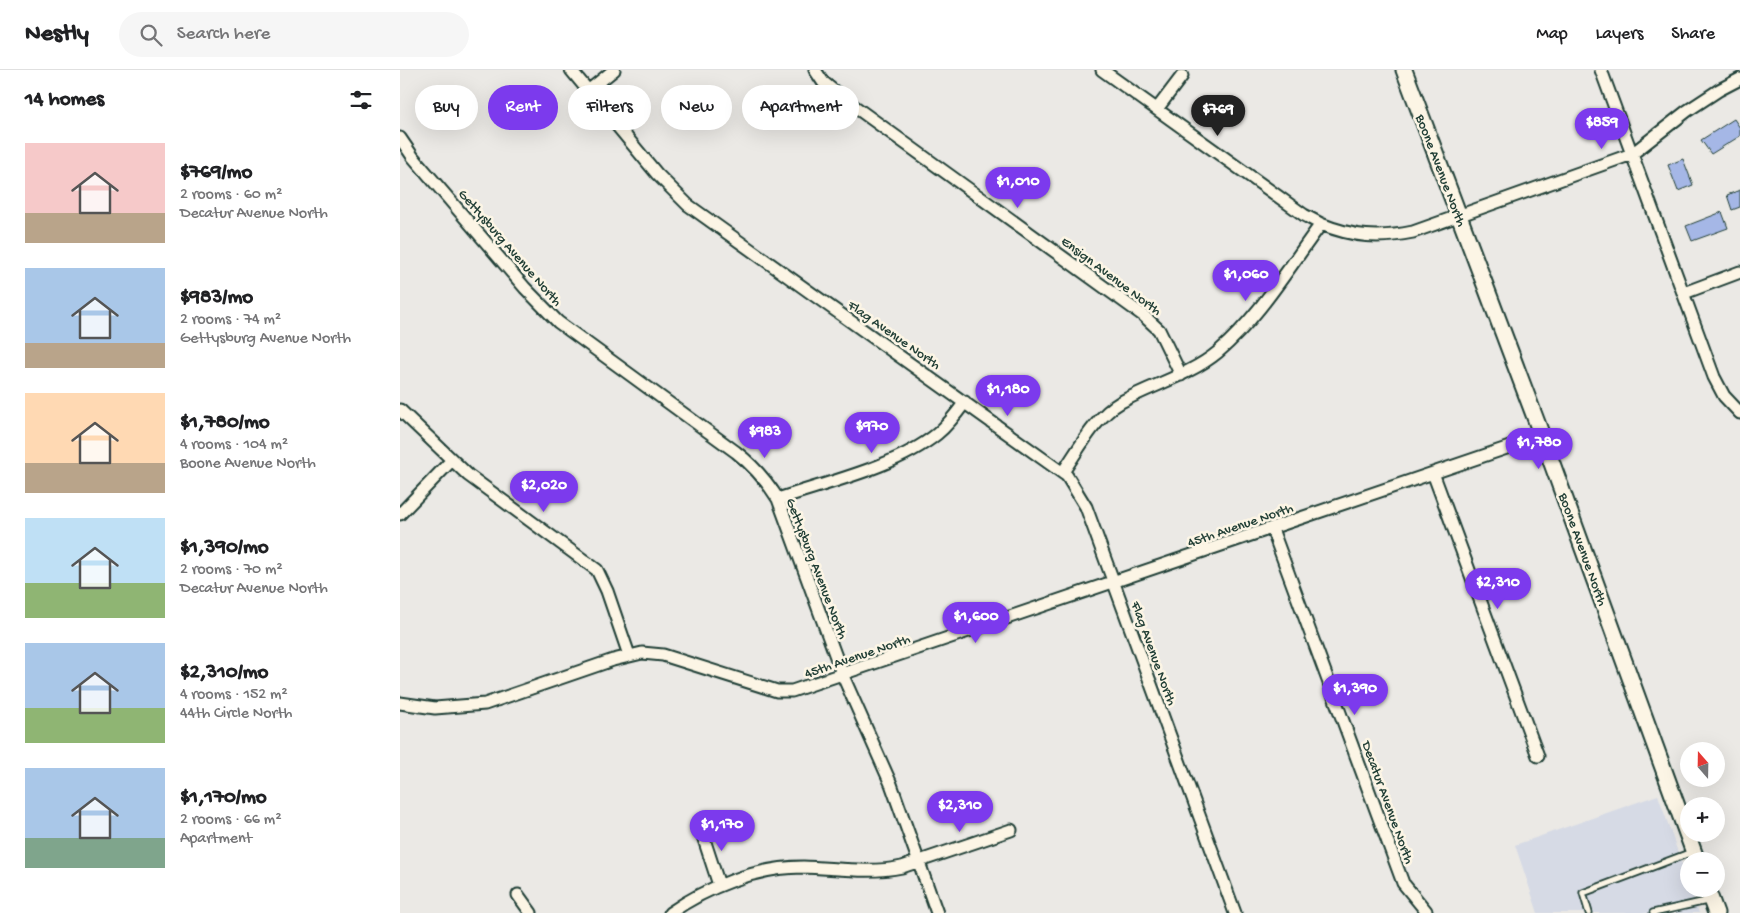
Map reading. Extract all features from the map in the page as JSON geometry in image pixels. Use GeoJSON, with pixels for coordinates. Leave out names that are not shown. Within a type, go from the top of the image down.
{"type":"FeatureCollection","features":[{"type":"Feature","properties":{"kind":"street","name":"Flag Avenue North"},"geometry":{"type":"LineString","coordinates":[[570,70],[583,85]]}},
{"type":"Feature","properties":{"kind":"street"},"geometry":{"type":"LineString","coordinates":[[595,85],[614,70]]}},
{"type":"Feature","properties":{"kind":"street","name":"Ensign Avenue North"},"geometry":{"type":"LineString","coordinates":[[815,70],[823,82],[840,96],[1144,316],[1159,330],[1180,376]]}},
{"type":"Feature","properties":{"kind":"street"},"geometry":{"type":"LineString","coordinates":[[1102,70],[1304,215],[1342,233],[1366,237],[1390,237],[1413,232],[1632,154],[1687,111],[1740,79]]}},
{"type":"Feature","properties":{"kind":"street","name":"Boone Avenue North"},"geometry":{"type":"LineString","coordinates":[[1404,70],[1542,436],[1694,852]]}},
{"type":"Feature","properties":{"kind":"street"},"geometry":{"type":"LineString","coordinates":[[1601,70],[1714,377],[1724,396],[1740,413]]}},
{"type":"Feature","properties":{"kind":"street"},"geometry":{"type":"LineString","coordinates":[[1157,109],[1182,76]]}},
{"type":"Feature","properties":{"kind":"street","name":"Flag Avenue North"},"geometry":{"type":"LineString","coordinates":[[621,130],[662,179],[688,205],[1063,472],[1080,494],[1086,507],[1235,913]]}},
{"type":"Feature","properties":{"kind":"street","name":"Gettysburg Avenue North"},"geometry":{"type":"LineString","coordinates":[[400,138],[413,157],[525,288],[558,322],[753,465],[766,480],[778,499],[843,676],[891,784],[937,913]]}},
{"type":"Feature","properties":{"kind":"street"},"geometry":{"type":"LineString","coordinates":[[1063,472],[1096,425],[1119,403],[1180,376],[1218,352],[1239,331],[1321,224]]}},
{"type":"Feature","properties":{"kind":"street"},"geometry":{"type":"LineString","coordinates":[[1684,293],[1740,272]]}},
{"type":"Feature","properties":{"kind":"street"},"geometry":{"type":"LineString","coordinates":[[778,499],[896,459],[918,448],[939,433],[965,402]]}},
{"type":"Feature","properties":{"kind":"street"},"geometry":{"type":"LineString","coordinates":[[400,410],[451,461],[597,570],[607,591],[629,655]]}},
{"type":"Feature","properties":{"kind":"street","name":"45th Avenue North"},"geometry":{"type":"LineString","coordinates":[[400,703],[435,708],[485,704],[629,655],[663,655],[777,691],[792,691],[843,676],[1542,436]]}},
{"type":"Feature","properties":{"kind":"street"},"geometry":{"type":"LineString","coordinates":[[400,514],[451,461]]}},
{"type":"Feature","properties":{"kind":"street"},"geometry":{"type":"LineString","coordinates":[[1433,473],[1538,756]]}},
{"type":"Feature","properties":{"kind":"street","name":"Decatur Avenue North"},"geometry":{"type":"LineString","coordinates":[[1272,529],[1403,884],[1426,912]]}},
{"type":"Feature","properties":{"kind":"street"},"geometry":{"type":"LineString","coordinates":[[700,827],[719,885]]}},
{"type":"Feature","properties":{"kind":"street"},"geometry":{"type":"LineString","coordinates":[[670,913],[719,885],[776,870],[802,867],[871,872],[895,869],[1011,830]]}},
{"type":"Feature","properties":{"kind":"street"},"geometry":{"type":"LineString","coordinates":[[518,895],[531,913]]}},
{"type":"Feature","properties":{"kind":"lane"},"geometry":{"type":"LineString","coordinates":[[1589,913],[1583,893],[1680,861]]}},
{"type":"Feature","properties":{"kind":"lane"},"geometry":{"type":"LineString","coordinates":[[1653,913],[1711,901]]}},
{"type":"Feature","properties":{"kind":"shaded area"},"geometry":{"type":"Polygon","coordinates":[[[1658,795],[1680,858],[1680,897],[1693,897],[1699,913],[1538,913],[1515,845],[1658,795]]]}},
{"type":"Feature","properties":{"kind":"building"},"geometry":{"type":"Polygon","coordinates":[[[1734,119],[1740,128],[1740,136],[1711,154],[1701,140],[1734,119]]]}},
{"type":"Feature","properties":{"kind":"building"},"geometry":{"type":"Polygon","coordinates":[[[1683,159],[1693,185],[1678,191],[1668,165],[1683,159]]]}},
{"type":"Feature","properties":{"kind":"building"},"geometry":{"type":"Polygon","coordinates":[[[1740,190],[1740,207],[1732,210],[1727,195],[1740,190]]]}},
{"type":"Feature","properties":{"kind":"building"},"geometry":{"type":"Polygon","coordinates":[[[1722,212],[1728,228],[1692,241],[1686,226],[1722,212]]]}}]}
